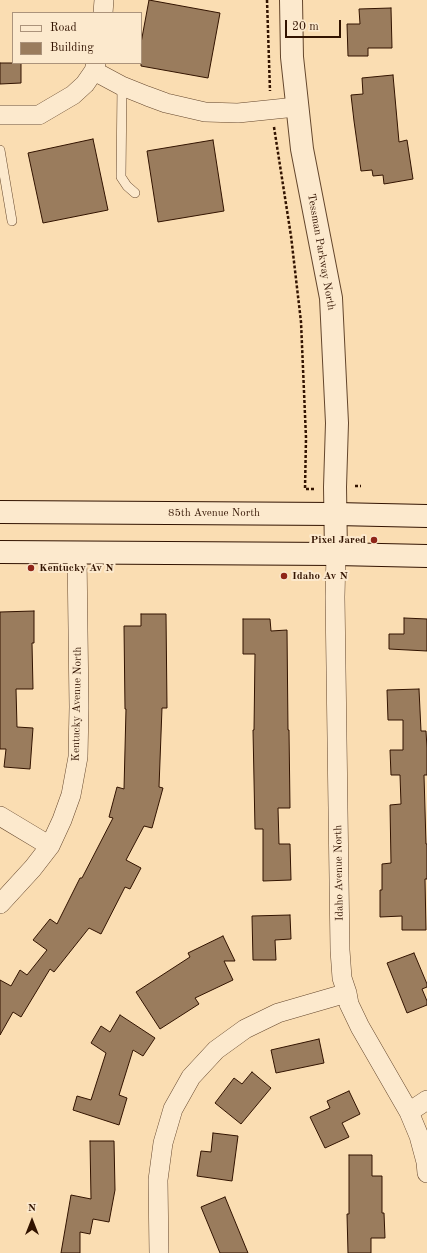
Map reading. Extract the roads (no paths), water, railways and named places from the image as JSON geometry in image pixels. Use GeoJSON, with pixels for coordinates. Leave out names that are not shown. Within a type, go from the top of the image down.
{"type":"FeatureCollection","features":[{"type":"Feature","properties":{"kind":"main road","name":"Tessman Parkway North"},"geometry":{"type":"LineString","coordinates":[[291,0],[292,57],[296,107],[302,149],[331,298],[337,423],[335,487],[336,554]]}},
{"type":"Feature","properties":{"kind":"main road","name":"85th Avenue North"},"geometry":{"type":"LineString","coordinates":[[0,512],[427,516]]}},
{"type":"Feature","properties":{"kind":"main road"},"geometry":{"type":"LineString","coordinates":[[0,552],[427,556]]}},
{"type":"Feature","properties":{"kind":"street"},"geometry":{"type":"LineString","coordinates":[[103,12],[104,0]]}},
{"type":"Feature","properties":{"kind":"street"},"geometry":{"type":"LineString","coordinates":[[0,115],[39,115],[73,95],[85,84],[95,67],[122,86],[146,96],[166,103],[205,112],[238,113],[296,107]]}},
{"type":"Feature","properties":{"kind":"street","name":"Kentucky Avenue North"},"geometry":{"type":"LineString","coordinates":[[0,904],[33,868],[50,846],[72,795],[78,757],[79,707],[77,553]]}},
{"type":"Feature","properties":{"kind":"street","name":"Idaho Avenue North"},"geometry":{"type":"LineString","coordinates":[[336,554],[335,597],[340,950],[342,978],[347,993],[348,1004],[409,1112],[419,1136],[427,1173]]}},
{"type":"Feature","properties":{"kind":"street"},"geometry":{"type":"LineString","coordinates":[[0,816],[50,846]]}},
{"type":"Feature","properties":{"kind":"street"},"geometry":{"type":"LineString","coordinates":[[159,1253],[158,1180],[163,1143],[173,1109],[191,1077],[216,1050],[245,1028],[278,1013],[347,993]]}},
{"type":"Feature","properties":{"kind":"street"},"geometry":{"type":"LineString","coordinates":[[409,1112],[427,1100]]}},
{"type":"Feature","properties":{"kind":"lane"},"geometry":{"type":"LineString","coordinates":[[122,86],[121,177],[127,186],[135,193]]}},
{"type":"Feature","properties":{"kind":"lane"},"geometry":{"type":"LineString","coordinates":[[0,150],[12,221]]}},
{"type":"Feature","properties":{"kind":"place","name":"Pixel Jared"},"geometry":{"type":"Point","coordinates":[374,540]}},
{"type":"Feature","properties":{"kind":"place","name":"Kentucky Av N"},"geometry":{"type":"Point","coordinates":[31,568]}},
{"type":"Feature","properties":{"kind":"place","name":"Idaho Av N"},"geometry":{"type":"Point","coordinates":[284,576]}}]}
